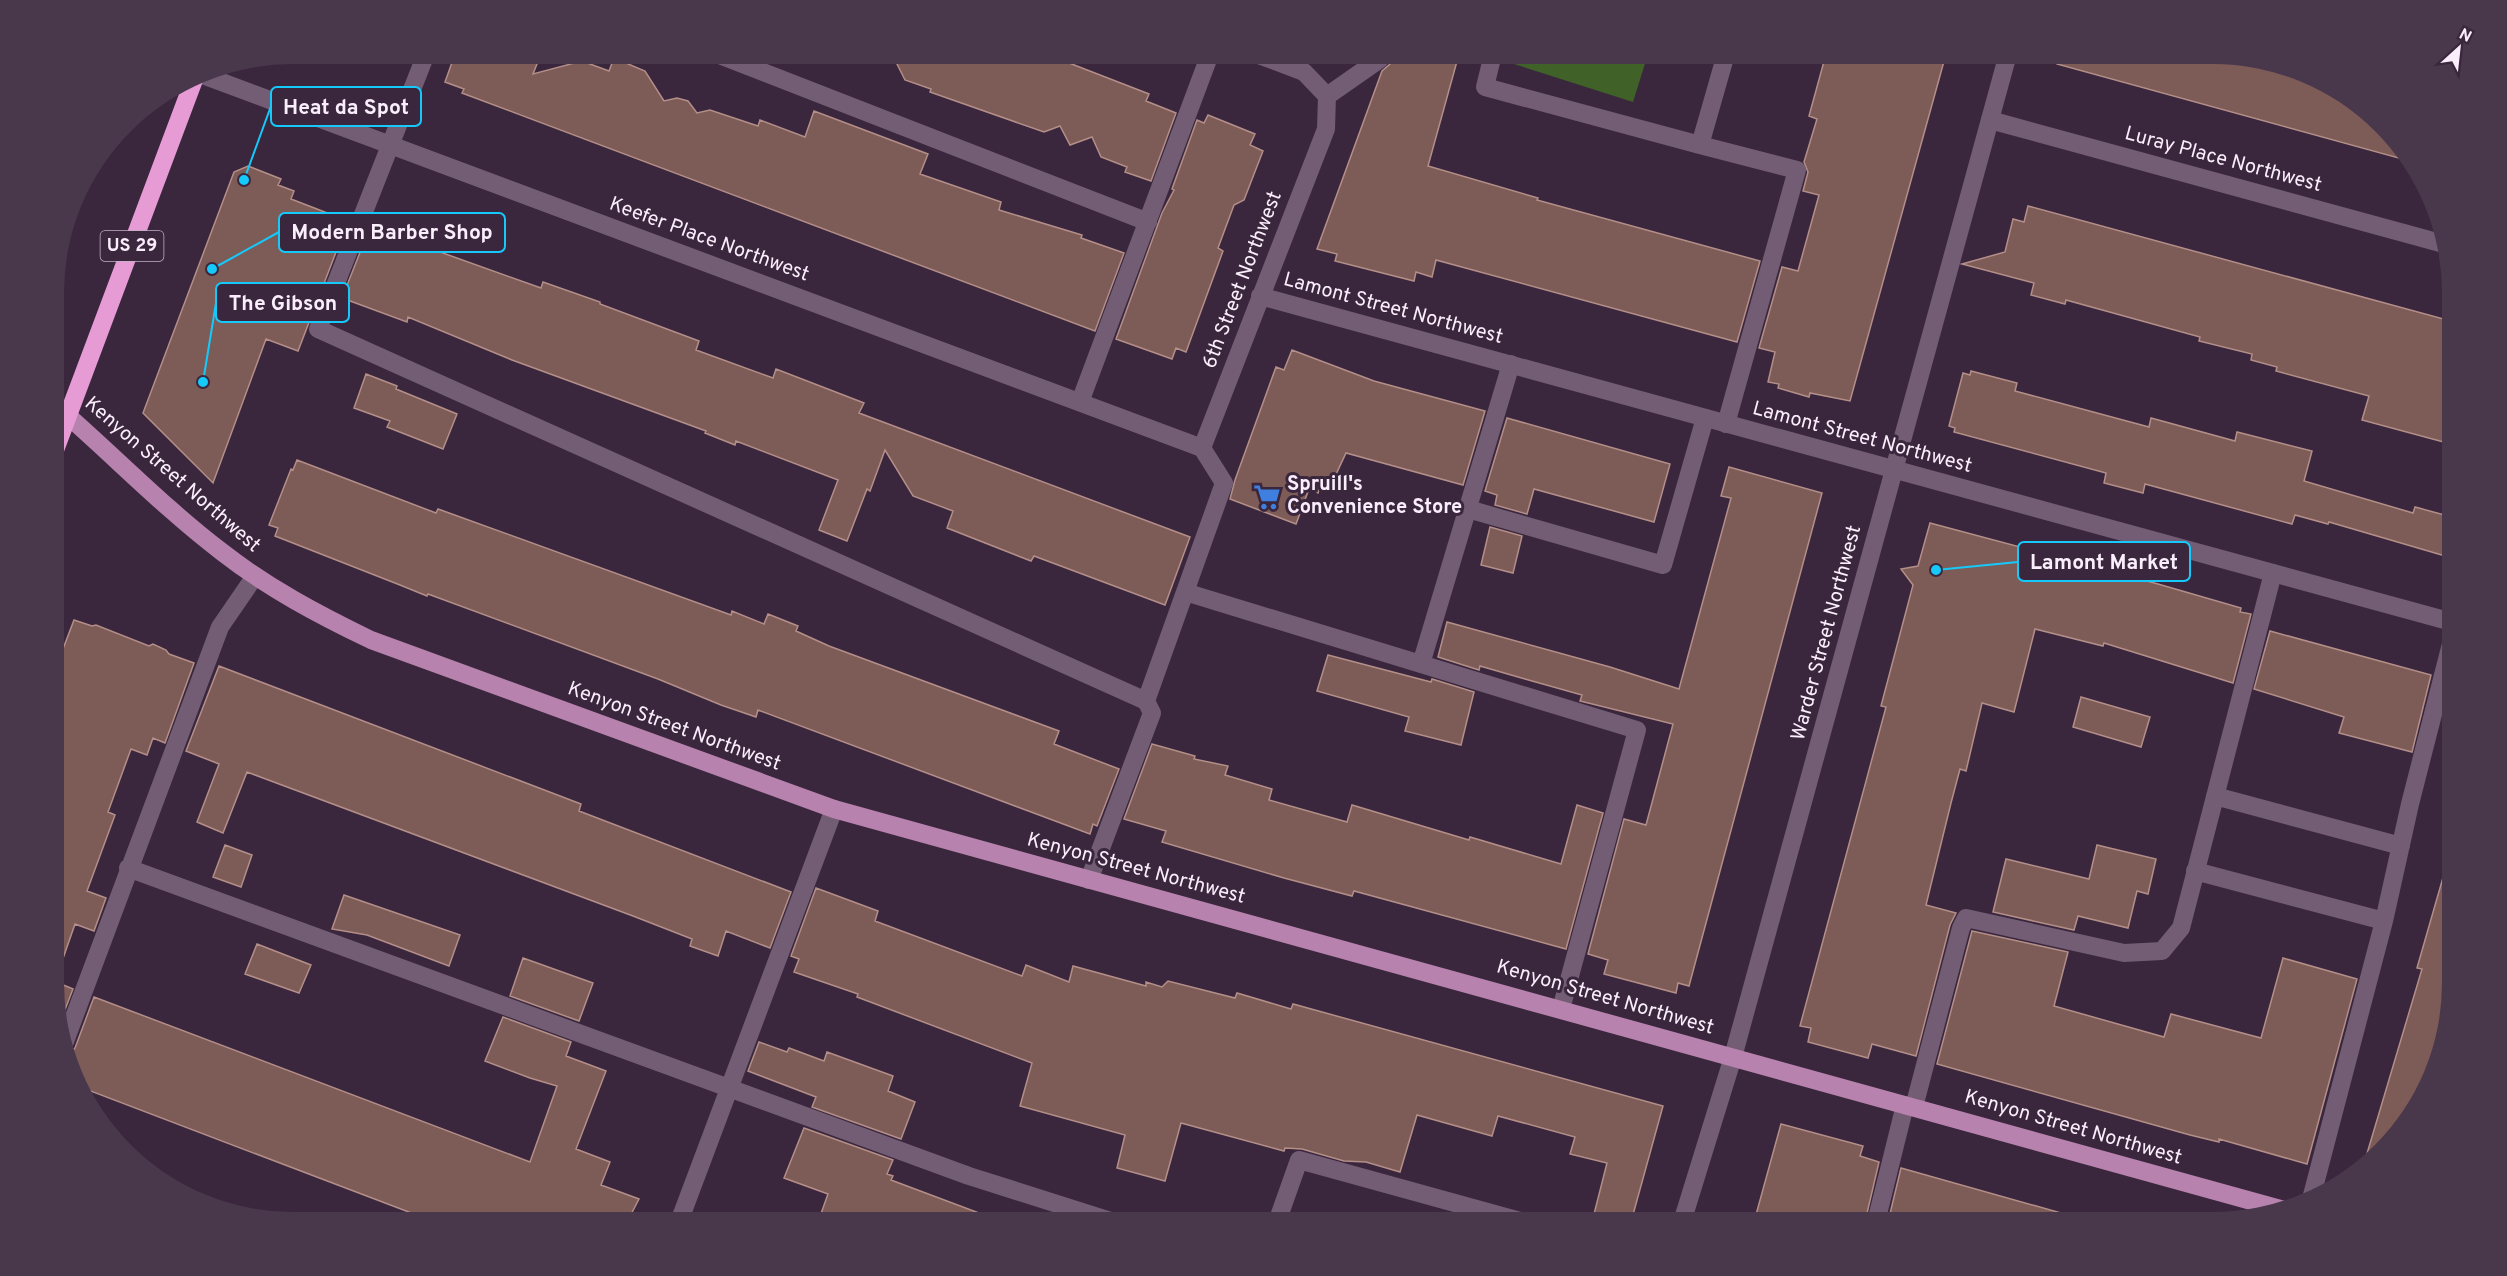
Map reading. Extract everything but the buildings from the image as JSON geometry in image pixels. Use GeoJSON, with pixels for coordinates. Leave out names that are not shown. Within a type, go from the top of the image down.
{"type":"FeatureCollection","features":[{"type":"Feature","properties":{"kind":"highway","name":"US 29"},"geometry":{"type":"LineString","coordinates":[[64,405],[190,89]]}},
{"type":"Feature","properties":{"kind":"main road","name":"Kenyon Street Northwest"},"geometry":{"type":"LineString","coordinates":[[64,412],[187,523],[255,576],[302,605],[371,640],[834,809],[1561,1008],[2267,1205]]}},
{"type":"Feature","properties":{"kind":"street"},"geometry":{"type":"LineString","coordinates":[[422,64],[318,329],[1146,701],[1152,713],[1089,880]]}},
{"type":"Feature","properties":{"kind":"street"},"geometry":{"type":"LineString","coordinates":[[743,64],[1148,222]]}},
{"type":"Feature","properties":{"kind":"street"},"geometry":{"type":"LineString","coordinates":[[1080,402],[1206,64]]}},
{"type":"Feature","properties":{"kind":"street"},"geometry":{"type":"LineString","coordinates":[[1283,64],[1304,72],[1327,96],[1373,64]]}},
{"type":"Feature","properties":{"kind":"street"},"geometry":{"type":"LineString","coordinates":[[1491,64],[1485,87],[1797,170],[1726,424]]}},
{"type":"Feature","properties":{"kind":"street"},"geometry":{"type":"LineString","coordinates":[[1700,145],[1722,64]]}},
{"type":"Feature","properties":{"kind":"street","name":"Warder Street Northwest"},"geometry":{"type":"LineString","coordinates":[[1685,1212],[1733,1057],[2005,64]]}},
{"type":"Feature","properties":{"kind":"street","name":"Keefer Place Northwest"},"geometry":{"type":"LineString","coordinates":[[214,79],[1202,448]]}},
{"type":"Feature","properties":{"kind":"street","name":"6th Street Northwest"},"geometry":{"type":"LineString","coordinates":[[1202,448],[1326,129],[1327,96]]}},
{"type":"Feature","properties":{"kind":"street","name":"Luray Place Northwest"},"geometry":{"type":"LineString","coordinates":[[1990,120],[2436,242]]}},
{"type":"Feature","properties":{"kind":"street","name":"Lamont Street Northwest"},"geometry":{"type":"LineString","coordinates":[[1260,296],[2442,619]]}},
{"type":"Feature","properties":{"kind":"street"},"geometry":{"type":"LineString","coordinates":[[1421,664],[1510,364]]}},
{"type":"Feature","properties":{"kind":"street"},"geometry":{"type":"LineString","coordinates":[[1468,509],[1663,565],[1705,418]]}},
{"type":"Feature","properties":{"kind":"street"},"geometry":{"type":"LineString","coordinates":[[1146,701],[1224,483],[1202,448]]}},
{"type":"Feature","properties":{"kind":"street"},"geometry":{"type":"LineString","coordinates":[[1879,1212],[1961,928],[1966,918],[2124,953],[2162,951],[2181,928],[2273,573]]}},
{"type":"Feature","properties":{"kind":"street"},"geometry":{"type":"LineString","coordinates":[[69,1029],[220,627],[255,576]]}},
{"type":"Feature","properties":{"kind":"street"},"geometry":{"type":"LineString","coordinates":[[1185,592],[1637,730],[1561,1008]]}},
{"type":"Feature","properties":{"kind":"street"},"geometry":{"type":"LineString","coordinates":[[2314,1189],[2384,921],[2410,804],[2442,679]]}},
{"type":"Feature","properties":{"kind":"street"},"geometry":{"type":"LineString","coordinates":[[2215,796],[2401,846]]}},
{"type":"Feature","properties":{"kind":"street"},"geometry":{"type":"LineString","coordinates":[[683,1212],[834,809]]}},
{"type":"Feature","properties":{"kind":"street"},"geometry":{"type":"LineString","coordinates":[[128,868],[969,1176],[1082,1212]]}},
{"type":"Feature","properties":{"kind":"street"},"geometry":{"type":"LineString","coordinates":[[2195,871],[2384,921]]}},
{"type":"Feature","properties":{"kind":"street"},"geometry":{"type":"LineString","coordinates":[[1281,1212],[1299,1160],[1488,1212]]}},
{"type":"Feature","properties":{"kind":"green space"},"geometry":{"type":"Polygon","coordinates":[[[1514,64],[1645,64],[1633,102],[1514,64]]]}},
{"type":"Feature","properties":{"kind":"place","name":"Heat da Spot"},"geometry":{"type":"Point","coordinates":[244,180]}},
{"type":"Feature","properties":{"kind":"place","name":"Modern Barber Shop"},"geometry":{"type":"Point","coordinates":[212,269]}},
{"type":"Feature","properties":{"kind":"place","name":"The Gibson"},"geometry":{"type":"Point","coordinates":[203,382]}},
{"type":"Feature","properties":{"kind":"place","name":"Spruill's Convenience Store"},"geometry":{"type":"Point","coordinates":[1267,497]}},
{"type":"Feature","properties":{"kind":"place","name":"Lamont Market"},"geometry":{"type":"Point","coordinates":[1936,570]}}]}
